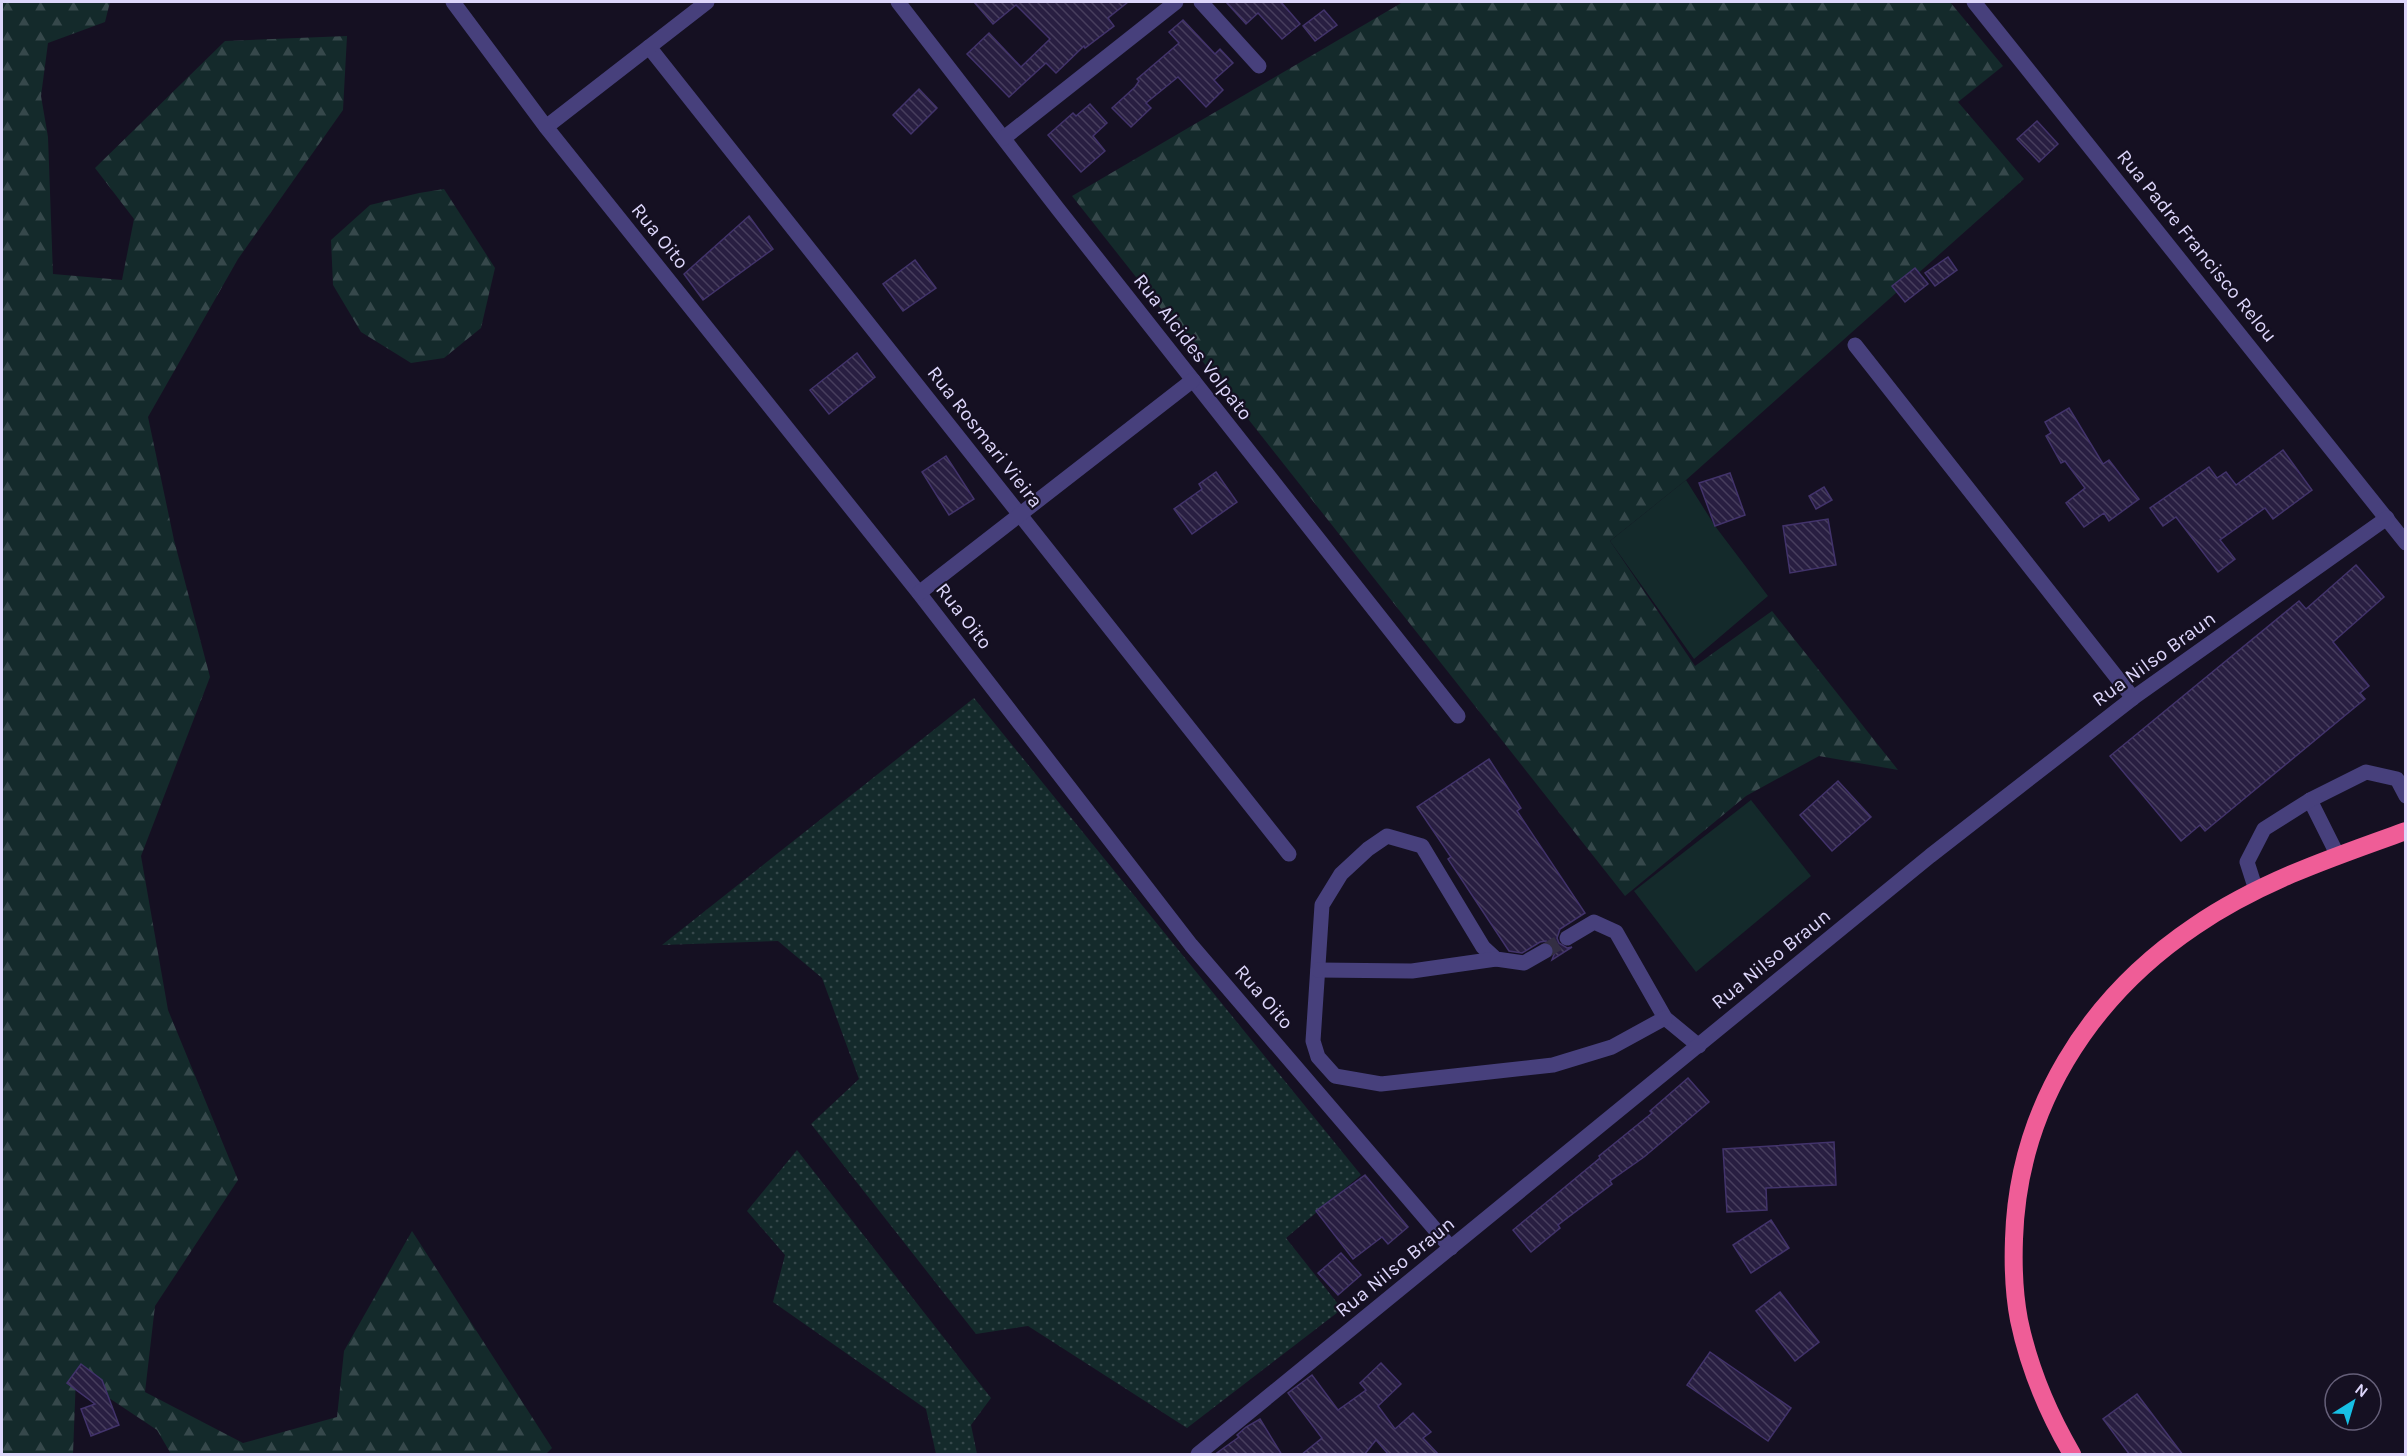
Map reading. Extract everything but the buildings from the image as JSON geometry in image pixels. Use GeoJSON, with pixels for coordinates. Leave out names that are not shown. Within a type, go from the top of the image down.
{"type":"FeatureCollection","features":[{"type":"Feature","properties":{"kind":"highway"},"geometry":{"type":"LineString","coordinates":[[2072,1455],[2040,1390],[2019,1319],[2013,1265],[2015,1209],[2025,1152],[2044,1100],[2070,1053],[2126,983],[2196,925],[2256,890],[2406,831]]}},
{"type":"Feature","properties":{"kind":"street","name":"Rua Oito"},"geometry":{"type":"LineString","coordinates":[[453,2],[546,127],[919,593],[1191,945],[1451,1248]]}},
{"type":"Feature","properties":{"kind":"street"},"geometry":{"type":"LineString","coordinates":[[546,127],[707,2]]}},
{"type":"Feature","properties":{"kind":"street","name":"Rua Alcides Volpato"},"geometry":{"type":"LineString","coordinates":[[898,2],[1458,716]]}},
{"type":"Feature","properties":{"kind":"street"},"geometry":{"type":"LineString","coordinates":[[1004,138],[1176,2]]}},
{"type":"Feature","properties":{"kind":"street"},"geometry":{"type":"LineString","coordinates":[[1201,2],[1259,66]]}},
{"type":"Feature","properties":{"kind":"street","name":"Rua Padre Francisco Relou"},"geometry":{"type":"LineString","coordinates":[[1974,2],[2406,543]]}},
{"type":"Feature","properties":{"kind":"street","name":"Rua Rosmari Vieira"},"geometry":{"type":"LineString","coordinates":[[649,47],[1289,854]]}},
{"type":"Feature","properties":{"kind":"street"},"geometry":{"type":"LineString","coordinates":[[1855,345],[2133,698]]}},
{"type":"Feature","properties":{"kind":"street"},"geometry":{"type":"LineString","coordinates":[[919,593],[1193,380]]}},
{"type":"Feature","properties":{"kind":"street","name":"Rua Nilso Braun"},"geometry":{"type":"LineString","coordinates":[[1198,1455],[1930,856],[2133,698],[2387,518]]}},
{"type":"Feature","properties":{"kind":"street"},"geometry":{"type":"LineString","coordinates":[[2256,890],[2247,862],[2264,829],[2310,800],[2366,772],[2397,779],[2406,796]]}},
{"type":"Feature","properties":{"kind":"street"},"geometry":{"type":"LineString","coordinates":[[2310,800],[2338,856]]}},
{"type":"Feature","properties":{"kind":"street"},"geometry":{"type":"LineString","coordinates":[[1496,959],[1483,947],[1422,846],[1387,836],[1368,849],[1341,874],[1322,905],[1313,1041],[1318,1057],[1335,1076],[1381,1084],[1553,1065],[1612,1047],[1665,1018]]}},
{"type":"Feature","properties":{"kind":"street"},"geometry":{"type":"LineString","coordinates":[[1566,938],[1594,922],[1616,932],[1665,1018],[1699,1046]]}},
{"type":"Feature","properties":{"kind":"street"},"geometry":{"type":"LineString","coordinates":[[1318,970],[1412,970],[1496,959],[1524,963],[1545,951]]}},
{"type":"Feature","properties":{"kind":"green space"},"geometry":{"type":"Polygon","coordinates":[[[2,2],[110,2],[105,22],[48,43],[41,96],[48,137],[53,274],[122,280],[134,219],[95,168],[225,41],[347,36],[343,110],[238,259],[148,417],[174,540],[210,677],[141,856],[168,1010],[238,1180],[155,1306],[145,1392],[243,1443],[337,1417],[344,1351],[412,1231],[552,1448],[546,1454],[171,1454],[157,1430],[76,1376],[73,1454],[2,1454],[2,2]]]}},
{"type":"Feature","properties":{"kind":"green space"},"geometry":{"type":"Polygon","coordinates":[[[1403,2],[1950,2],[2003,66],[1958,102],[2024,179],[1686,480],[1610,541],[1695,666],[1772,611],[1898,770],[1819,756],[1746,796],[1625,896],[1072,196],[1403,2]]]}},
{"type":"Feature","properties":{"kind":"green space"},"geometry":{"type":"Polygon","coordinates":[[[444,189],[495,268],[481,328],[444,358],[411,363],[361,332],[333,285],[331,240],[370,205],[444,189]]]}},
{"type":"Feature","properties":{"kind":"green space"},"geometry":{"type":"Polygon","coordinates":[[[1686,480],[1715,526],[1768,596],[1694,659],[1610,541],[1686,480]]]}},
{"type":"Feature","properties":{"kind":"green space"},"geometry":{"type":"Polygon","coordinates":[[[974,698],[1361,1175],[1286,1238],[1342,1309],[1187,1428],[1028,1326],[976,1334],[811,1124],[859,1079],[822,978],[778,941],[662,945],[974,698]]]}},
{"type":"Feature","properties":{"kind":"green space"},"geometry":{"type":"Polygon","coordinates":[[[1751,800],[1811,876],[1696,972],[1634,891],[1751,800]]]}},
{"type":"Feature","properties":{"kind":"green space"},"geometry":{"type":"Polygon","coordinates":[[[797,1150],[991,1398],[971,1425],[977,1454],[936,1454],[926,1409],[773,1302],[785,1255],[747,1211],[797,1150]]]}},
{"type":"Feature","properties":{"kind":"tunnel"},"geometry":{"type":"LineString","coordinates":[[1545,951],[1567,938]]}}]}
